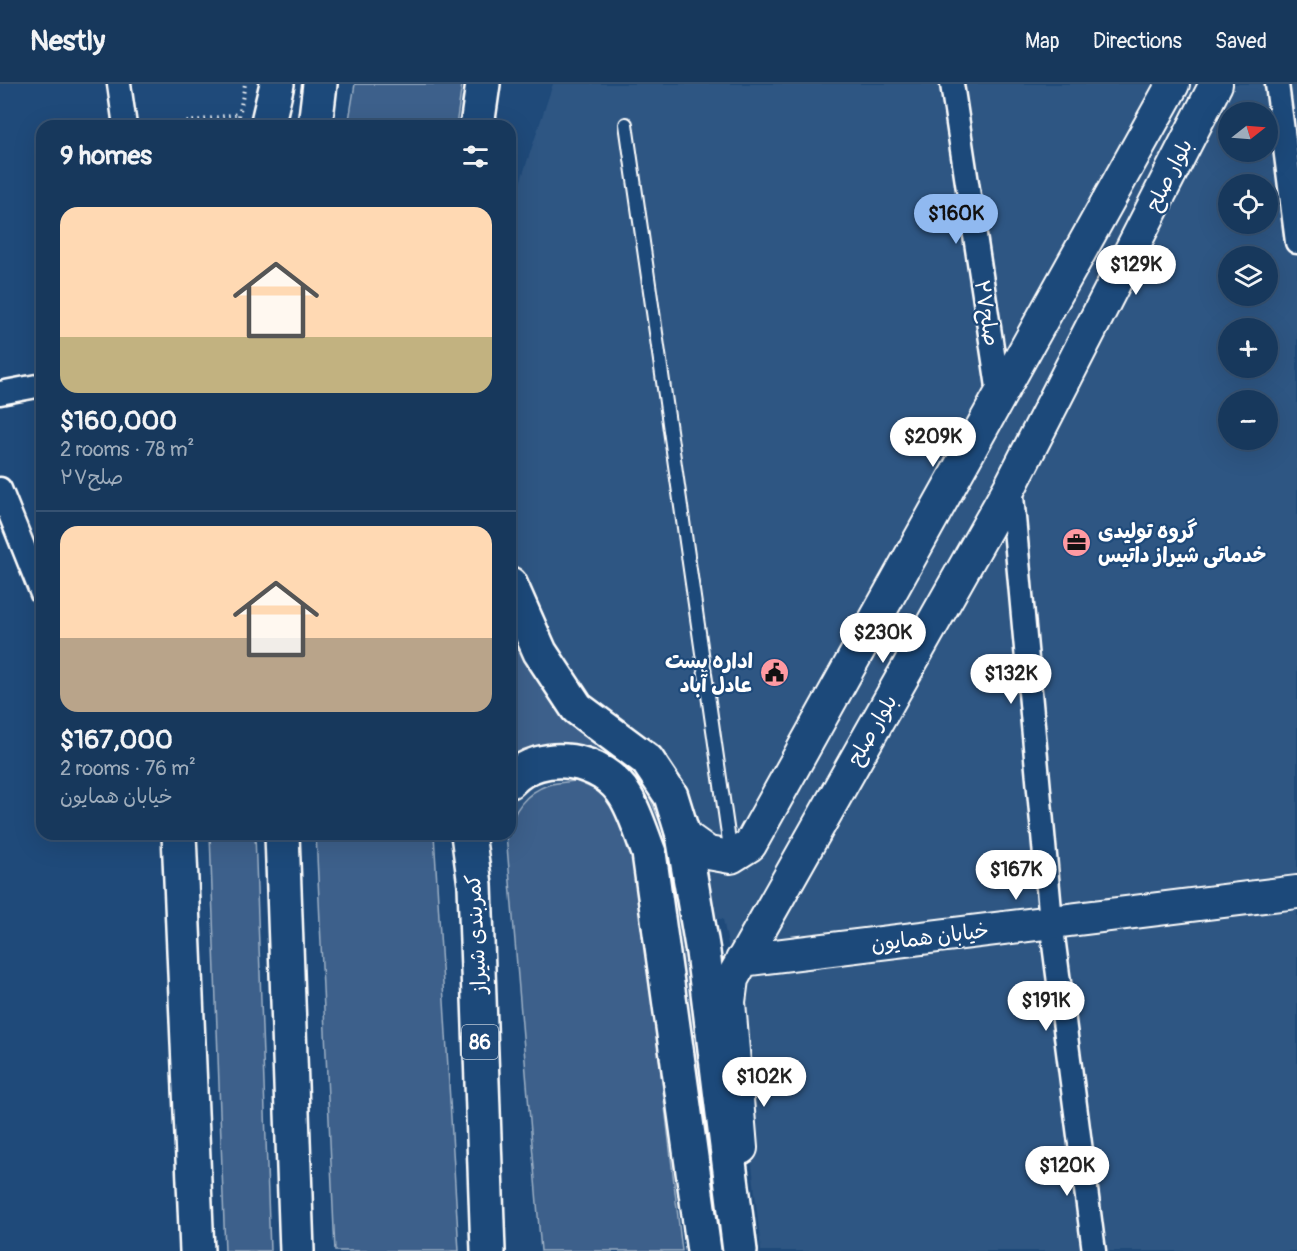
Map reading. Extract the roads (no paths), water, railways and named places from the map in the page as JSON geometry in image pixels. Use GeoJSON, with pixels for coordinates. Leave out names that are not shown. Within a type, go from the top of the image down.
{"type":"FeatureCollection","features":[{"type":"Feature","properties":{"kind":"highway"},"geometry":{"type":"LineString","coordinates":[[253,120],[277,84]]}},
{"type":"Feature","properties":{"kind":"highway"},"geometry":{"type":"LineString","coordinates":[[316,120],[320,84]]}},
{"type":"Feature","properties":{"kind":"highway"},"geometry":{"type":"LineString","coordinates":[[478,120],[483,84]]}},
{"type":"Feature","properties":{"kind":"highway"},"geometry":{"type":"LineString","coordinates":[[516,598],[540,652],[577,708],[647,760],[671,796],[683,835],[703,952],[740,1248]]}},
{"type":"Feature","properties":{"kind":"highway"},"geometry":{"type":"LineString","coordinates":[[516,777],[536,764],[557,760],[583,764],[603,772],[617,785],[626,797],[636,819],[649,853],[704,1251]]}},
{"type":"Feature","properties":{"kind":"highway"},"geometry":{"type":"LineString","coordinates":[[179,840],[197,1251]]}},
{"type":"Feature","properties":{"kind":"highway"},"geometry":{"type":"LineString","coordinates":[[282,840],[297,1251]]}},
{"type":"Feature","properties":{"kind":"highway","name":"کمربندی شیراز"},"geometry":{"type":"LineString","coordinates":[[469,840],[475,885],[488,1251]]}},
{"type":"Feature","properties":{"kind":"highway"},"geometry":{"type":"LineString","coordinates":[[475,885],[483,840]]}},
{"type":"Feature","properties":{"kind":"main road","name":"بلوار صلح"},"geometry":{"type":"LineString","coordinates":[[731,857],[750,844],[1000,400],[1173,84]]}},
{"type":"Feature","properties":{"kind":"main road","name":"بلوار صلح"},"geometry":{"type":"LineString","coordinates":[[740,1248],[743,1167],[729,1002],[732,979],[1011,485],[1216,84]]}},
{"type":"Feature","properties":{"kind":"main road"},"geometry":{"type":"LineString","coordinates":[[848,670],[890,699]]}},
{"type":"Feature","properties":{"kind":"main road"},"geometry":{"type":"LineString","coordinates":[[683,835],[708,853],[731,857]]}},
{"type":"Feature","properties":{"kind":"main road","name":"خیابان همایون"},"geometry":{"type":"LineString","coordinates":[[742,960],[1297,892]]}},
{"type":"Feature","properties":{"kind":"street"},"geometry":{"type":"LineString","coordinates":[[119,84],[124,120]]}},
{"type":"Feature","properties":{"kind":"street","name":"صلح۲۷"},"geometry":{"type":"LineString","coordinates":[[952,84],[1000,400]]}},
{"type":"Feature","properties":{"kind":"street"},"geometry":{"type":"LineString","coordinates":[[1278,84],[1297,242]]}},
{"type":"Feature","properties":{"kind":"street"},"geometry":{"type":"LineString","coordinates":[[0,393],[36,386]]}},
{"type":"Feature","properties":{"kind":"street"},"geometry":{"type":"LineString","coordinates":[[1011,485],[1052,921],[1094,1251]]}},
{"type":"Feature","properties":{"kind":"street"},"geometry":{"type":"LineString","coordinates":[[0,489],[36,579]]}},
{"type":"Feature","properties":{"kind":"lane"},"geometry":{"type":"LineString","coordinates":[[626,124],[731,857]]}},
{"type":"Feature","properties":{"kind":"place","name":"گروه تولیدی خدماتی شیراز داتیس"},"geometry":{"type":"Point","coordinates":[1077,543]}},
{"type":"Feature","properties":{"kind":"place","name":"اداره پست عادل آباد"},"geometry":{"type":"Point","coordinates":[774,673]}}]}
